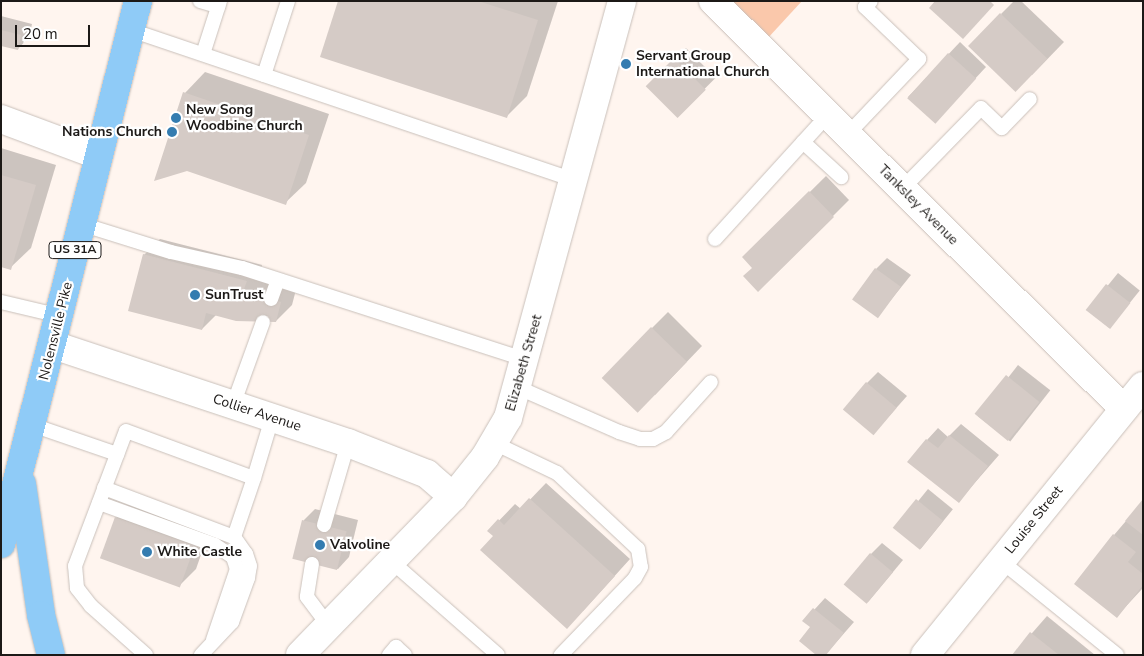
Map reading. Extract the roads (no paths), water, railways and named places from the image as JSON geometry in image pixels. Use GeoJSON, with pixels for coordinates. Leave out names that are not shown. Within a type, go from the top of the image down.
{"type":"FeatureCollection","features":[{"type":"Feature","properties":{"kind":"main road","name":"Nolensville Pike"},"geometry":{"type":"LineString","coordinates":[[1,544],[15,467],[32,425],[138,1]]}},
{"type":"Feature","properties":{"kind":"main road"},"geometry":{"type":"LineString","coordinates":[[15,467],[41,615],[51,655]]}},
{"type":"Feature","properties":{"kind":"street","name":"Elizabeth Street"},"geometry":{"type":"LineString","coordinates":[[305,653],[328,625],[453,498],[494,443],[508,418],[519,388],[571,179],[622,1]]}},
{"type":"Feature","properties":{"kind":"street","name":"Tanksley Avenue"},"geometry":{"type":"LineString","coordinates":[[713,1],[1124,409]]}},
{"type":"Feature","properties":{"kind":"street"},"geometry":{"type":"LineString","coordinates":[[1,119],[98,155]]}},
{"type":"Feature","properties":{"kind":"street","name":"Collier Avenue"},"geometry":{"type":"LineString","coordinates":[[53,345],[348,443],[427,474],[453,498]]}},
{"type":"Feature","properties":{"kind":"street","name":"Louise Street"},"geometry":{"type":"LineString","coordinates":[[935,651],[1001,561],[1143,386]]}},
{"type":"Feature","properties":{"kind":"lane"},"geometry":{"type":"LineString","coordinates":[[200,1],[219,4],[203,54]]}},
{"type":"Feature","properties":{"kind":"lane"},"geometry":{"type":"LineString","coordinates":[[264,75],[288,1]]}},
{"type":"Feature","properties":{"kind":"lane"},"geometry":{"type":"LineString","coordinates":[[847,135],[919,59],[865,7],[871,1]]}},
{"type":"Feature","properties":{"kind":"lane"},"geometry":{"type":"LineString","coordinates":[[131,30],[571,179]]}},
{"type":"Feature","properties":{"kind":"lane"},"geometry":{"type":"LineString","coordinates":[[902,189],[981,108],[1002,128],[1030,99]]}},
{"type":"Feature","properties":{"kind":"lane"},"geometry":{"type":"LineString","coordinates":[[715,240],[828,115]]}},
{"type":"Feature","properties":{"kind":"lane"},"geometry":{"type":"LineString","coordinates":[[803,142],[841,177]]}},
{"type":"Feature","properties":{"kind":"lane"},"geometry":{"type":"LineString","coordinates":[[81,224],[278,280],[526,360]]}},
{"type":"Feature","properties":{"kind":"lane"},"geometry":{"type":"LineString","coordinates":[[271,299],[278,280]]}},
{"type":"Feature","properties":{"kind":"lane"},"geometry":{"type":"LineString","coordinates":[[1,302],[60,316]]}},
{"type":"Feature","properties":{"kind":"lane"},"geometry":{"type":"LineString","coordinates":[[233,405],[263,322]]}},
{"type":"Feature","properties":{"kind":"lane"},"geometry":{"type":"LineString","coordinates":[[519,388],[619,432],[640,439],[653,439],[666,432],[711,382]]}},
{"type":"Feature","properties":{"kind":"lane"},"geometry":{"type":"LineString","coordinates":[[234,537],[272,418]]}},
{"type":"Feature","properties":{"kind":"lane"},"geometry":{"type":"LineString","coordinates":[[32,425],[117,454]]}},
{"type":"Feature","properties":{"kind":"lane"},"geometry":{"type":"LineString","coordinates":[[146,655],[91,606],[76,588],[75,566],[126,431],[254,478]]}},
{"type":"Feature","properties":{"kind":"lane"},"geometry":{"type":"LineString","coordinates":[[324,525],[348,443]]}},
{"type":"Feature","properties":{"kind":"lane"},"geometry":{"type":"LineString","coordinates":[[494,443],[557,473],[638,549],[641,567],[635,578],[561,655]]}},
{"type":"Feature","properties":{"kind":"lane"},"geometry":{"type":"LineString","coordinates":[[104,488],[234,537],[246,554],[250,566],[248,578],[232,622],[213,640],[201,655]]}},
{"type":"Feature","properties":{"kind":"lane"},"geometry":{"type":"LineString","coordinates":[[98,504],[215,545],[233,556],[237,569],[213,640]]}},
{"type":"Feature","properties":{"kind":"lane"},"geometry":{"type":"LineString","coordinates":[[391,561],[498,655]]}},
{"type":"Feature","properties":{"kind":"lane"},"geometry":{"type":"LineString","coordinates":[[1001,561],[1116,655]]}},
{"type":"Feature","properties":{"kind":"lane"},"geometry":{"type":"LineString","coordinates":[[312,564],[307,597],[328,625]]}},
{"type":"Feature","properties":{"kind":"lane"},"geometry":{"type":"LineString","coordinates":[[389,655],[396,647],[405,655]]}},
{"type":"Feature","properties":{"kind":"place","name":"Servant Group International Church"},"geometry":{"type":"Point","coordinates":[626,64]}},
{"type":"Feature","properties":{"kind":"place","name":"New Song Woodbine Church"},"geometry":{"type":"Point","coordinates":[176,118]}},
{"type":"Feature","properties":{"kind":"place","name":"Nations Church"},"geometry":{"type":"Point","coordinates":[172,132]}},
{"type":"Feature","properties":{"kind":"place","name":"SunTrust"},"geometry":{"type":"Point","coordinates":[195,295]}},
{"type":"Feature","properties":{"kind":"place","name":"Valvoline"},"geometry":{"type":"Point","coordinates":[320,545]}},
{"type":"Feature","properties":{"kind":"place","name":"White Castle"},"geometry":{"type":"Point","coordinates":[147,552]}}]}
